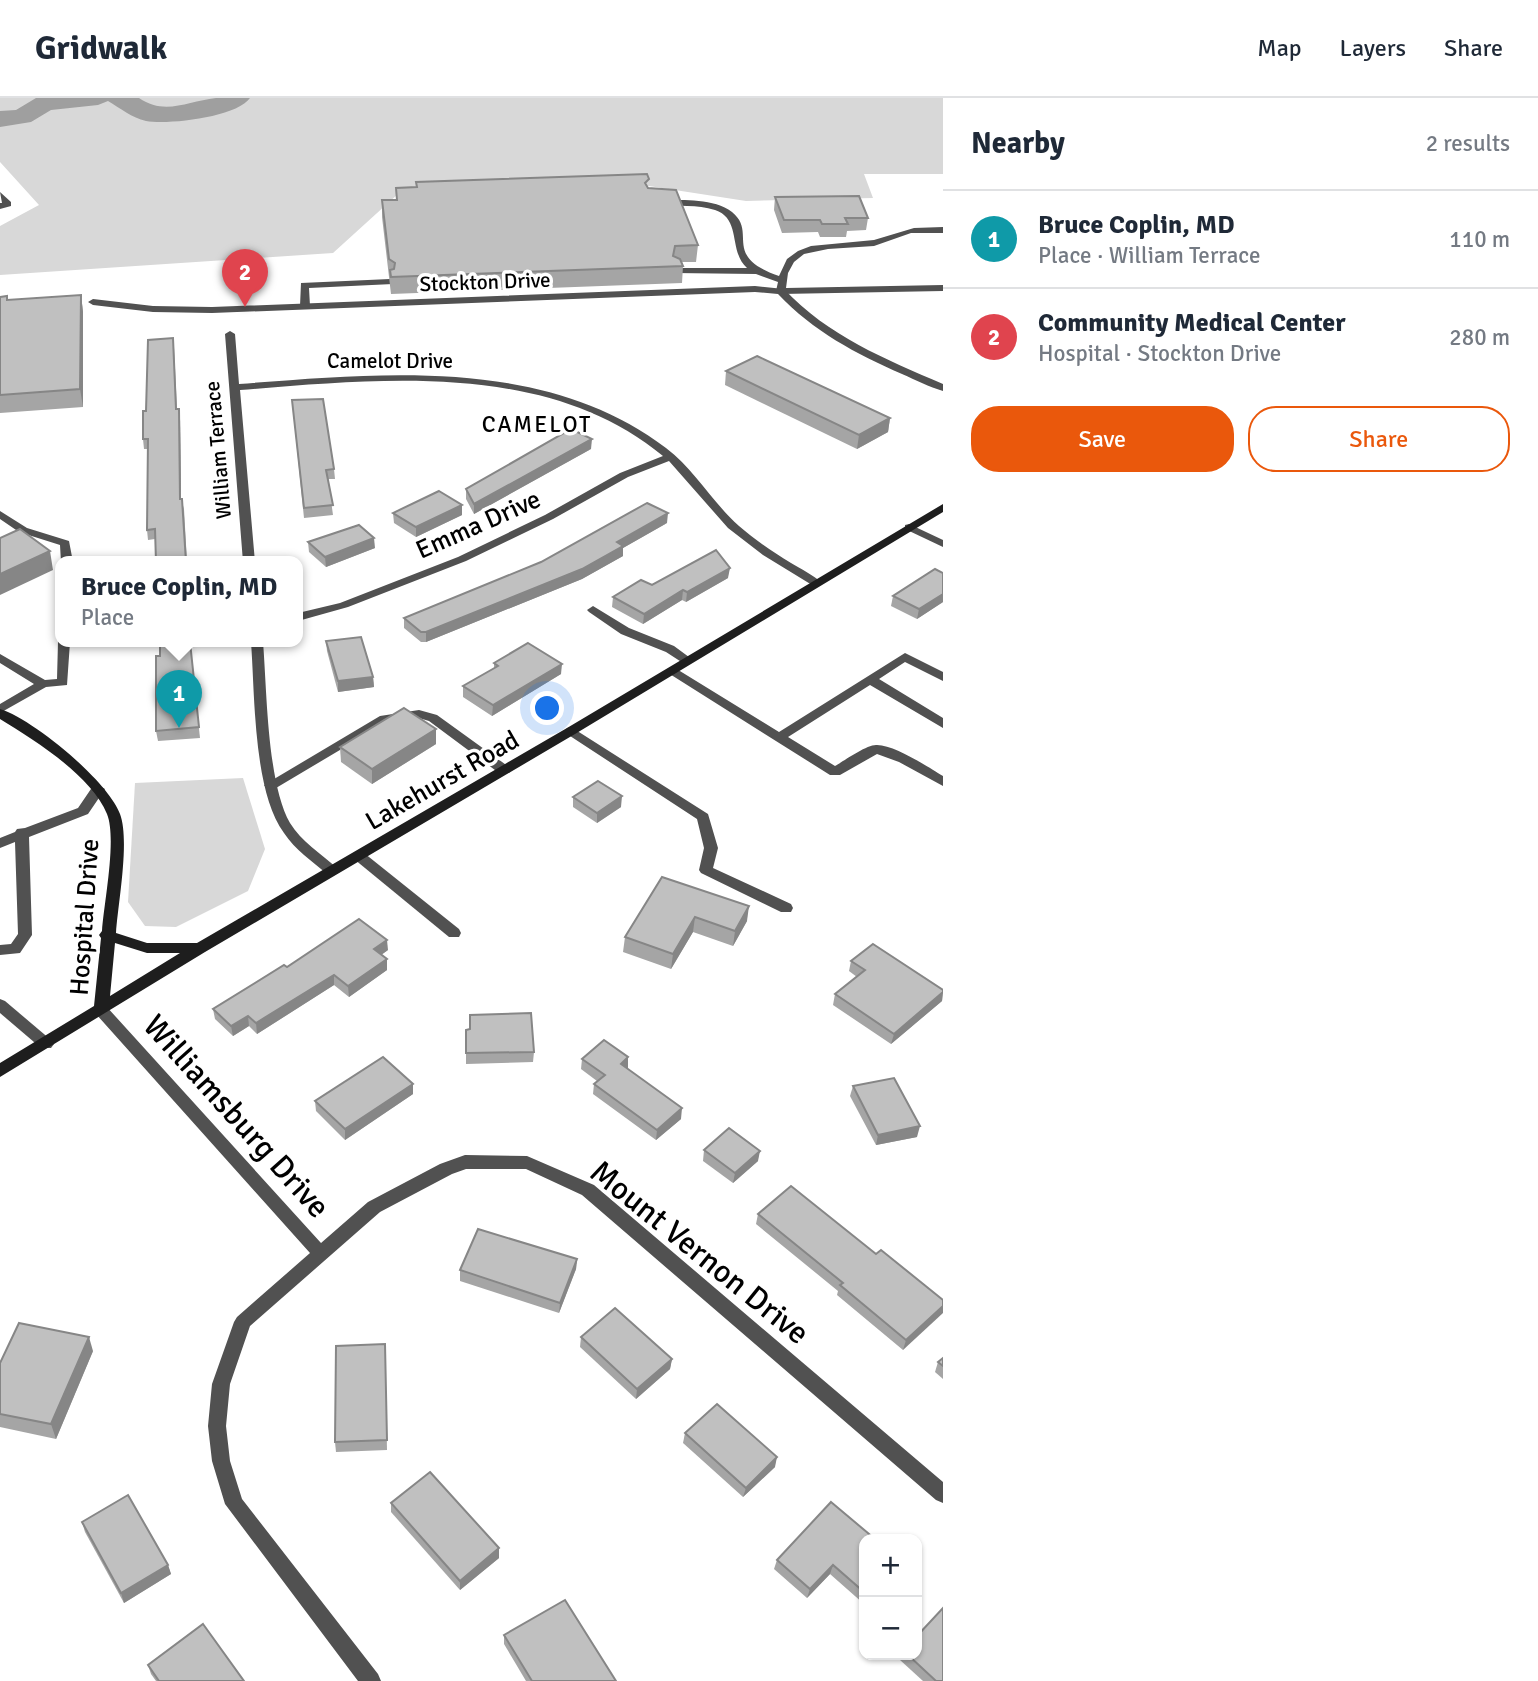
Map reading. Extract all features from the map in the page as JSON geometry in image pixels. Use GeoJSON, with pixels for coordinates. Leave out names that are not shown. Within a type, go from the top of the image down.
{"type":"FeatureCollection","features":[{"type":"Feature","properties":{"kind":"main road","name":"Lakehurst Road"},"geometry":{"type":"LineString","coordinates":[[0,1071],[200,948],[570,731],[943,507]]}},
{"type":"Feature","properties":{"kind":"main road","name":"Hospital Drive"},"geometry":{"type":"LineString","coordinates":[[0,711],[55,748],[98,789],[114,815],[117,846],[106,935],[101,1010]]}},
{"type":"Feature","properties":{"kind":"main road"},"geometry":{"type":"LineString","coordinates":[[106,935],[147,948],[200,948]]}},
{"type":"Feature","properties":{"kind":"street"},"geometry":{"type":"LineString","coordinates":[[0,195],[8,204],[0,206]]}},
{"type":"Feature","properties":{"kind":"street"},"geometry":{"type":"LineString","coordinates":[[650,200],[714,208],[729,213],[736,223],[743,259],[781,286],[798,309],[838,336],[943,388]]}},
{"type":"Feature","properties":{"kind":"street"},"geometry":{"type":"LineString","coordinates":[[781,286],[792,259],[804,251],[876,243],[910,231],[943,230]]}},
{"type":"Feature","properties":{"kind":"street"},"geometry":{"type":"LineString","coordinates":[[677,271],[758,271]]}},
{"type":"Feature","properties":{"kind":"street"},"geometry":{"type":"LineString","coordinates":[[305,306],[304,285],[390,282]]}},
{"type":"Feature","properties":{"kind":"street","name":"Stockton Drive"},"geometry":{"type":"LineString","coordinates":[[79,303],[185,310],[781,286],[943,288]]}},
{"type":"Feature","properties":{"kind":"street","name":"William Terrace"},"geometry":{"type":"LineString","coordinates":[[230,334],[248,556]]}},
{"type":"Feature","properties":{"kind":"street","name":"Camelot Drive"},"geometry":{"type":"LineString","coordinates":[[234,387],[397,376],[454,379],[539,393],[600,414],[639,434],[670,457],[738,531],[816,583]]}},
{"type":"Feature","properties":{"kind":"street","name":"Emma Drive"},"geometry":{"type":"LineString","coordinates":[[303,616],[344,605],[462,559],[549,517],[632,471],[670,457]]}},
{"type":"Feature","properties":{"kind":"street"},"geometry":{"type":"LineString","coordinates":[[0,514],[23,530],[65,543],[66,556]]}},
{"type":"Feature","properties":{"kind":"street"},"geometry":{"type":"LineString","coordinates":[[909,527],[943,544]]}},
{"type":"Feature","properties":{"kind":"street"},"geometry":{"type":"LineString","coordinates":[[593,610],[625,631],[670,649],[687,660]]}},
{"type":"Feature","properties":{"kind":"street"},"geometry":{"type":"LineString","coordinates":[[0,711],[43,684],[63,682],[64,647]]}},
{"type":"Feature","properties":{"kind":"street"},"geometry":{"type":"LineString","coordinates":[[257,647],[271,785],[284,825],[332,871]]}},
{"type":"Feature","properties":{"kind":"street"},"geometry":{"type":"LineString","coordinates":[[779,737],[905,657],[943,677]]}},
{"type":"Feature","properties":{"kind":"street"},"geometry":{"type":"LineString","coordinates":[[0,658],[43,684]]}},
{"type":"Feature","properties":{"kind":"street"},"geometry":{"type":"LineString","coordinates":[[671,671],[835,772],[876,749],[904,759],[943,782]]}},
{"type":"Feature","properties":{"kind":"street"},"geometry":{"type":"LineString","coordinates":[[870,679],[943,724]]}},
{"type":"Feature","properties":{"kind":"street"},"geometry":{"type":"LineString","coordinates":[[271,785],[384,719],[419,714],[433,718],[504,770]]}},
{"type":"Feature","properties":{"kind":"street"},"geometry":{"type":"LineString","coordinates":[[570,731],[703,817],[711,848],[706,870],[786,908]]}},
{"type":"Feature","properties":{"kind":"street"},"geometry":{"type":"LineString","coordinates":[[0,843],[22,832],[83,811],[98,789]]}},
{"type":"Feature","properties":{"kind":"street"},"geometry":{"type":"LineString","coordinates":[[0,950],[15,948],[25,935],[22,832]]}},
{"type":"Feature","properties":{"kind":"street"},"geometry":{"type":"LineString","coordinates":[[359,856],[454,933]]}},
{"type":"Feature","properties":{"kind":"street"},"geometry":{"type":"LineString","coordinates":[[0,1004],[46,1044]]}},
{"type":"Feature","properties":{"kind":"street","name":"Williamsburg Drive"},"geometry":{"type":"LineString","coordinates":[[101,1010],[321,1254],[243,1322],[221,1384],[217,1426],[220,1461],[234,1504],[371,1681]]}},
{"type":"Feature","properties":{"kind":"street","name":"Mount Vernon Drive"},"geometry":{"type":"LineString","coordinates":[[321,1254],[374,1207],[446,1168],[466,1162],[527,1163],[588,1190],[943,1494]]}},
{"type":"Feature","properties":{"kind":"shaded area"},"geometry":{"type":"Polygon","coordinates":[[[0,98],[943,98],[943,174],[864,174],[873,198],[746,201],[649,186],[398,194],[333,253],[0,275],[0,226],[39,205],[0,162],[0,98]]]}},
{"type":"Feature","properties":{"kind":"shaded area"},"geometry":{"type":"Polygon","coordinates":[[[243,778],[265,849],[248,891],[176,927],[145,926],[128,902],[135,783],[243,778]]]}},
{"type":"Feature","properties":{"kind":"building"},"geometry":{"type":"Polygon","coordinates":[[[647,174],[649,179],[645,183],[648,188],[676,190],[698,245],[675,246],[673,256],[680,259],[683,266],[391,277],[390,270],[394,269],[395,263],[389,259],[382,200],[397,200],[396,188],[417,187],[416,182],[647,174]]]}},
{"type":"Feature","properties":{"kind":"building"},"geometry":{"type":"Polygon","coordinates":[[[859,196],[868,218],[845,218],[848,224],[822,224],[820,220],[784,220],[775,197],[859,196]]]}},
{"type":"Feature","properties":{"kind":"building"},"geometry":{"type":"Polygon","coordinates":[[[81,295],[80,389],[0,395],[0,297],[7,296],[7,300],[81,295]]]}},
{"type":"Feature","properties":{"kind":"building"},"geometry":{"type":"Polygon","coordinates":[[[173,338],[176,409],[179,409],[180,499],[186,556],[156,556],[155,529],[147,530],[148,439],[143,439],[143,411],[146,411],[148,340],[173,338]]]}},
{"type":"Feature","properties":{"kind":"building"},"geometry":{"type":"Polygon","coordinates":[[[757,356],[890,418],[859,435],[726,371],[757,356]]]}},
{"type":"Feature","properties":{"kind":"building"},"geometry":{"type":"Polygon","coordinates":[[[323,399],[334,469],[326,470],[333,505],[304,508],[292,400],[323,399]]]}},
{"type":"Feature","properties":{"kind":"building"},"geometry":{"type":"Polygon","coordinates":[[[571,429],[592,439],[474,504],[466,489],[571,429]]]}},
{"type":"Feature","properties":{"kind":"building"},"geometry":{"type":"Polygon","coordinates":[[[439,491],[462,505],[416,527],[393,513],[439,491]]]}},
{"type":"Feature","properties":{"kind":"building"},"geometry":{"type":"Polygon","coordinates":[[[647,503],[668,513],[617,542],[623,546],[582,569],[426,632],[421,632],[404,618],[541,562],[647,503]]]}},
{"type":"Feature","properties":{"kind":"building"},"geometry":{"type":"Polygon","coordinates":[[[359,525],[374,538],[325,557],[308,542],[359,525]]]}},
{"type":"Feature","properties":{"kind":"building"},"geometry":{"type":"Polygon","coordinates":[[[20,529],[50,551],[0,574],[0,538],[20,529]]]}},
{"type":"Feature","properties":{"kind":"building"},"geometry":{"type":"Polygon","coordinates":[[[716,550],[730,568],[687,592],[683,590],[644,614],[613,597],[641,580],[652,585],[716,550]]]}},
{"type":"Feature","properties":{"kind":"building"},"geometry":{"type":"Polygon","coordinates":[[[935,569],[943,573],[943,594],[919,609],[893,596],[935,569]]]}},
{"type":"Feature","properties":{"kind":"building"},"geometry":{"type":"Polygon","coordinates":[[[361,637],[373,677],[338,681],[326,641],[361,637]]]}},
{"type":"Feature","properties":{"kind":"building"},"geometry":{"type":"Polygon","coordinates":[[[528,643],[562,664],[493,705],[463,686],[498,666],[494,663],[528,643]]]}},
{"type":"Feature","properties":{"kind":"building"},"geometry":{"type":"Polygon","coordinates":[[[160,647],[191,647],[199,727],[156,731],[156,656],[160,656],[160,647]]]}},
{"type":"Feature","properties":{"kind":"building"},"geometry":{"type":"Polygon","coordinates":[[[404,708],[436,729],[372,769],[340,747],[404,708]]]}},
{"type":"Feature","properties":{"kind":"building"},"geometry":{"type":"Polygon","coordinates":[[[598,781],[622,796],[597,813],[573,797],[598,781]]]}},
{"type":"Feature","properties":{"kind":"building"},"geometry":{"type":"Polygon","coordinates":[[[662,877],[749,906],[735,931],[695,917],[673,954],[625,937],[662,877]]]}},
{"type":"Feature","properties":{"kind":"building"},"geometry":{"type":"Polygon","coordinates":[[[359,919],[387,940],[374,949],[387,959],[348,986],[334,975],[256,1023],[248,1016],[231,1026],[213,1009],[284,965],[287,967],[359,919]]]}},
{"type":"Feature","properties":{"kind":"building"},"geometry":{"type":"Polygon","coordinates":[[[873,944],[943,990],[894,1034],[835,994],[865,970],[851,961],[873,944]]]}},
{"type":"Feature","properties":{"kind":"building"},"geometry":{"type":"Polygon","coordinates":[[[531,1013],[534,1052],[466,1053],[466,1030],[470,1029],[470,1015],[531,1013]]]}},
{"type":"Feature","properties":{"kind":"building"},"geometry":{"type":"Polygon","coordinates":[[[604,1040],[628,1057],[621,1064],[682,1108],[657,1130],[594,1084],[605,1075],[582,1059],[604,1040]]]}},
{"type":"Feature","properties":{"kind":"building"},"geometry":{"type":"Polygon","coordinates":[[[383,1057],[413,1084],[345,1129],[315,1101],[383,1057]]]}},
{"type":"Feature","properties":{"kind":"building"},"geometry":{"type":"Polygon","coordinates":[[[894,1078],[920,1126],[878,1135],[853,1086],[894,1078]]]}},
{"type":"Feature","properties":{"kind":"building"},"geometry":{"type":"Polygon","coordinates":[[[729,1128],[760,1151],[735,1173],[704,1150],[729,1128]]]}},
{"type":"Feature","properties":{"kind":"building"},"geometry":{"type":"Polygon","coordinates":[[[791,1186],[876,1254],[881,1250],[943,1300],[943,1306],[906,1340],[840,1285],[843,1283],[758,1214],[791,1186]]]}},
{"type":"Feature","properties":{"kind":"building"},"geometry":{"type":"Polygon","coordinates":[[[478,1229],[577,1259],[560,1303],[460,1270],[478,1229]]]}},
{"type":"Feature","properties":{"kind":"building"},"geometry":{"type":"Polygon","coordinates":[[[615,1308],[672,1359],[637,1389],[581,1337],[615,1308]]]}},
{"type":"Feature","properties":{"kind":"building"},"geometry":{"type":"Polygon","coordinates":[[[19,1323],[89,1337],[51,1424],[0,1414],[0,1363],[19,1323]]]}},
{"type":"Feature","properties":{"kind":"building"},"geometry":{"type":"Polygon","coordinates":[[[385,1344],[387,1440],[335,1442],[336,1346],[385,1344]]]}},
{"type":"Feature","properties":{"kind":"building"},"geometry":{"type":"Polygon","coordinates":[[[717,1404],[777,1457],[746,1488],[685,1433],[717,1404]]]}},
{"type":"Feature","properties":{"kind":"building"},"geometry":{"type":"Polygon","coordinates":[[[430,1472],[499,1548],[460,1581],[391,1503],[430,1472]]]}},
{"type":"Feature","properties":{"kind":"building"},"geometry":{"type":"Polygon","coordinates":[[[128,1495],[168,1565],[121,1593],[82,1522],[128,1495]]]}},
{"type":"Feature","properties":{"kind":"building"},"geometry":{"type":"Polygon","coordinates":[[[831,1502],[869,1534],[859,1534],[859,1588],[833,1565],[810,1589],[777,1560],[831,1502]]]}},
{"type":"Feature","properties":{"kind":"building"},"geometry":{"type":"Polygon","coordinates":[[[565,1600],[616,1681],[532,1681],[504,1635],[565,1600]]]}},
{"type":"Feature","properties":{"kind":"building"},"geometry":{"type":"Polygon","coordinates":[[[943,1608],[943,1681],[936,1681],[913,1660],[922,1660],[922,1631],[943,1608]]]}},
{"type":"Feature","properties":{"kind":"building"},"geometry":{"type":"Polygon","coordinates":[[[203,1624],[244,1681],[159,1681],[148,1665],[203,1624]]]}},
{"type":"Feature","properties":{"kind":"waterway"},"geometry":{"type":"LineString","coordinates":[[0,119],[22,117],[45,103],[98,98]]}},
{"type":"Feature","properties":{"kind":"waterway"},"geometry":{"type":"LineString","coordinates":[[118,98],[146,113],[158,115],[205,109],[238,98]]}},
{"type":"Feature","properties":{"kind":"place","name":"Community Medical Center"},"geometry":{"type":"Point","coordinates":[245,307]}},
{"type":"Feature","properties":{"kind":"place","name":"Bruce Coplin, MD"},"geometry":{"type":"Point","coordinates":[179,728]}},
{"type":"Feature","properties":{"kind":"district","name":"CAMELOT"},"geometry":{"type":"Point","coordinates":[537,424]}}]}
